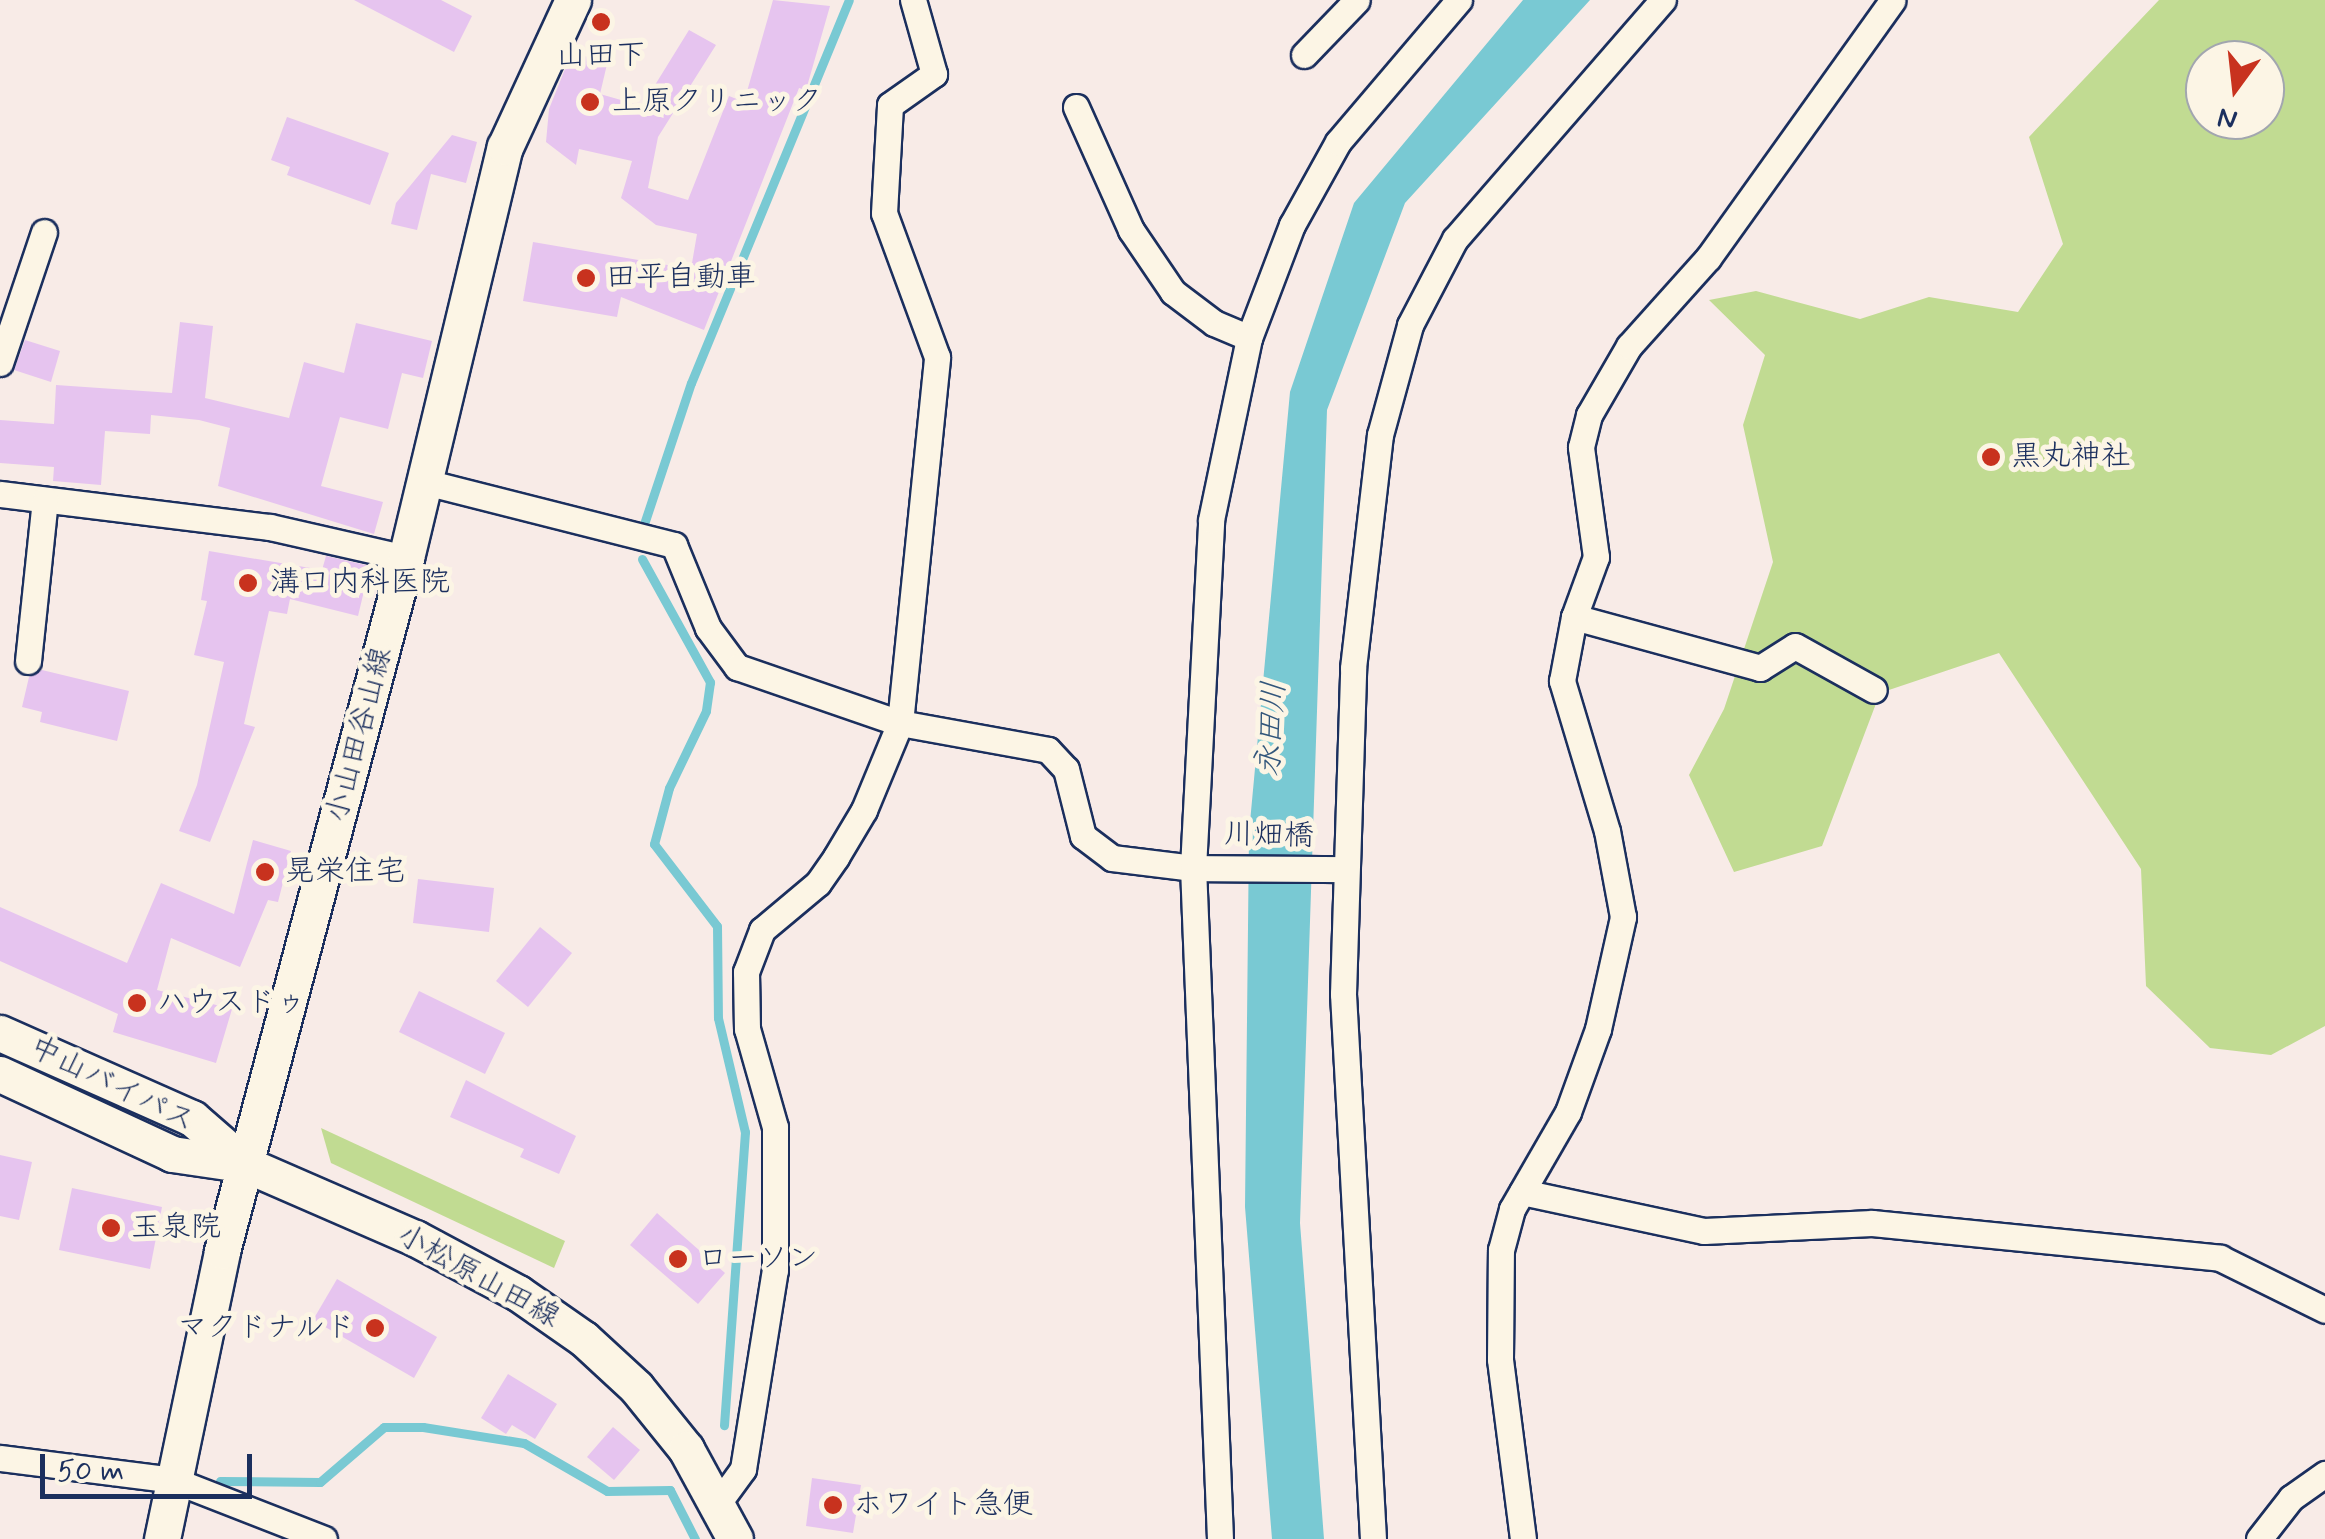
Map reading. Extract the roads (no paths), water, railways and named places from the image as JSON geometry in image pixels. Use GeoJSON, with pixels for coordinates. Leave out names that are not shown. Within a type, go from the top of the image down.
{"type":"FeatureCollection","features":[{"type":"Feature","properties":{"kind":"main road","name":"小山田谷山線"},"geometry":{"type":"LineString","coordinates":[[162,1539],[247,1166],[406,558],[505,148],[573,0]]}},
{"type":"Feature","properties":{"kind":"main road","name":"中山バイパス"},"geometry":{"type":"LineString","coordinates":[[0,1033],[192,1118],[247,1166]]}},
{"type":"Feature","properties":{"kind":"main road","name":"中山バイパス"},"geometry":{"type":"LineString","coordinates":[[0,1074],[172,1154],[247,1166]]}},
{"type":"Feature","properties":{"kind":"main road","name":"小松原山田線"},"geometry":{"type":"LineString","coordinates":[[247,1166],[414,1238],[518,1293],[584,1338],[661,1418],[719,1502],[736,1539]]}},
{"type":"Feature","properties":{"kind":"street"},"geometry":{"type":"LineString","coordinates":[[719,1502],[743,1469],[775,1270],[774,1127],[747,1029],[746,972],[762,930],[818,884],[836,857],[864,810],[900,722],[937,357],[884,213],[890,105],[934,74],[913,0]]}},
{"type":"Feature","properties":{"kind":"street"},"geometry":{"type":"LineString","coordinates":[[1304,55],[1357,0]]}},
{"type":"Feature","properties":{"kind":"street"},"geometry":{"type":"LineString","coordinates":[[1220,1539],[1193,868],[1210,520],[1250,338],[1271,272],[1338,142],[1459,0]]}},
{"type":"Feature","properties":{"kind":"street"},"geometry":{"type":"LineString","coordinates":[[1373,1539],[1342,994],[1345,869],[1367,510],[1410,325],[1455,238],[1498,181],[1662,0]]}},
{"type":"Feature","properties":{"kind":"street"},"geometry":{"type":"LineString","coordinates":[[1523,1539],[1500,1360],[1501,1250],[1522,1192],[1568,1112],[1598,1029],[1623,917],[1607,831],[1562,681],[1574,617],[1596,557],[1581,447],[1589,415],[1628,346],[1708,258],[1893,0]]}},
{"type":"Feature","properties":{"kind":"street"},"geometry":{"type":"LineString","coordinates":[[1076,107],[1130,230],[1173,292],[1214,323],[1250,338]]}},
{"type":"Feature","properties":{"kind":"street"},"geometry":{"type":"LineString","coordinates":[[0,362],[44,232]]}},
{"type":"Feature","properties":{"kind":"street","name":"川畑橋"},"geometry":{"type":"LineString","coordinates":[[425,482],[674,545],[708,628],[737,667],[900,722],[1048,750],[1066,768],[1078,822],[1094,848],[1132,864],[1345,869]]}},
{"type":"Feature","properties":{"kind":"street"},"geometry":{"type":"LineString","coordinates":[[0,494],[270,527],[406,558]]}},
{"type":"Feature","properties":{"kind":"street"},"geometry":{"type":"LineString","coordinates":[[28,660],[44,500]]}},
{"type":"Feature","properties":{"kind":"street"},"geometry":{"type":"LineString","coordinates":[[1574,617],[1760,668],[1795,646],[1874,690]]}},
{"type":"Feature","properties":{"kind":"street"},"geometry":{"type":"LineString","coordinates":[[1522,1192],[1704,1231],[1872,1222],[2220,1258],[2325,1310]]}},
{"type":"Feature","properties":{"kind":"street"},"geometry":{"type":"LineString","coordinates":[[0,1458],[173,1480],[324,1539]]}},
{"type":"Feature","properties":{"kind":"street"},"geometry":{"type":"LineString","coordinates":[[2259,1539],[2291,1498],[2325,1474]]}},
{"type":"Feature","properties":{"kind":"water","name":"永田川"},"geometry":{"type":"Polygon","coordinates":[[[1523,0],[1590,0],[1405,203],[1327,410],[1300,1223],[1324,1539],[1272,1539],[1245,1207],[1249,833],[1290,392],[1354,203],[1523,0]]]}},
{"type":"Feature","properties":{"kind":"waterway"},"geometry":{"type":"LineString","coordinates":[[645,521],[691,383],[849,0]]}},
{"type":"Feature","properties":{"kind":"waterway"},"geometry":{"type":"LineString","coordinates":[[642,559],[710,682],[706,711],[669,788],[654,844],[717,926],[718,1018],[745,1132],[724,1425]]}},
{"type":"Feature","properties":{"kind":"waterway"},"geometry":{"type":"LineString","coordinates":[[220,1481],[320,1482],[384,1427],[423,1427],[524,1443],[607,1491],[670,1490],[695,1539]]}},
{"type":"Feature","properties":{"kind":"place","name":"山田下"},"geometry":{"type":"Point","coordinates":[601,22]}},
{"type":"Feature","properties":{"kind":"place","name":"上原クリニック"},"geometry":{"type":"Point","coordinates":[590,102]}},
{"type":"Feature","properties":{"kind":"place","name":"田平自動車"},"geometry":{"type":"Point","coordinates":[586,278]}},
{"type":"Feature","properties":{"kind":"place","name":"黒丸神社"},"geometry":{"type":"Point","coordinates":[1991,457]}},
{"type":"Feature","properties":{"kind":"place","name":"溝口内科医院"},"geometry":{"type":"Point","coordinates":[248,583]}},
{"type":"Feature","properties":{"kind":"place","name":"晃栄住宅"},"geometry":{"type":"Point","coordinates":[265,872]}},
{"type":"Feature","properties":{"kind":"place","name":"ハウスドゥ"},"geometry":{"type":"Point","coordinates":[137,1003]}},
{"type":"Feature","properties":{"kind":"place","name":"玉泉院"},"geometry":{"type":"Point","coordinates":[111,1228]}},
{"type":"Feature","properties":{"kind":"place","name":"ローソン"},"geometry":{"type":"Point","coordinates":[678,1259]}},
{"type":"Feature","properties":{"kind":"place","name":"マクドナルド"},"geometry":{"type":"Point","coordinates":[375,1328]}},
{"type":"Feature","properties":{"kind":"place","name":"ホワイト急便"},"geometry":{"type":"Point","coordinates":[833,1505]}}]}
